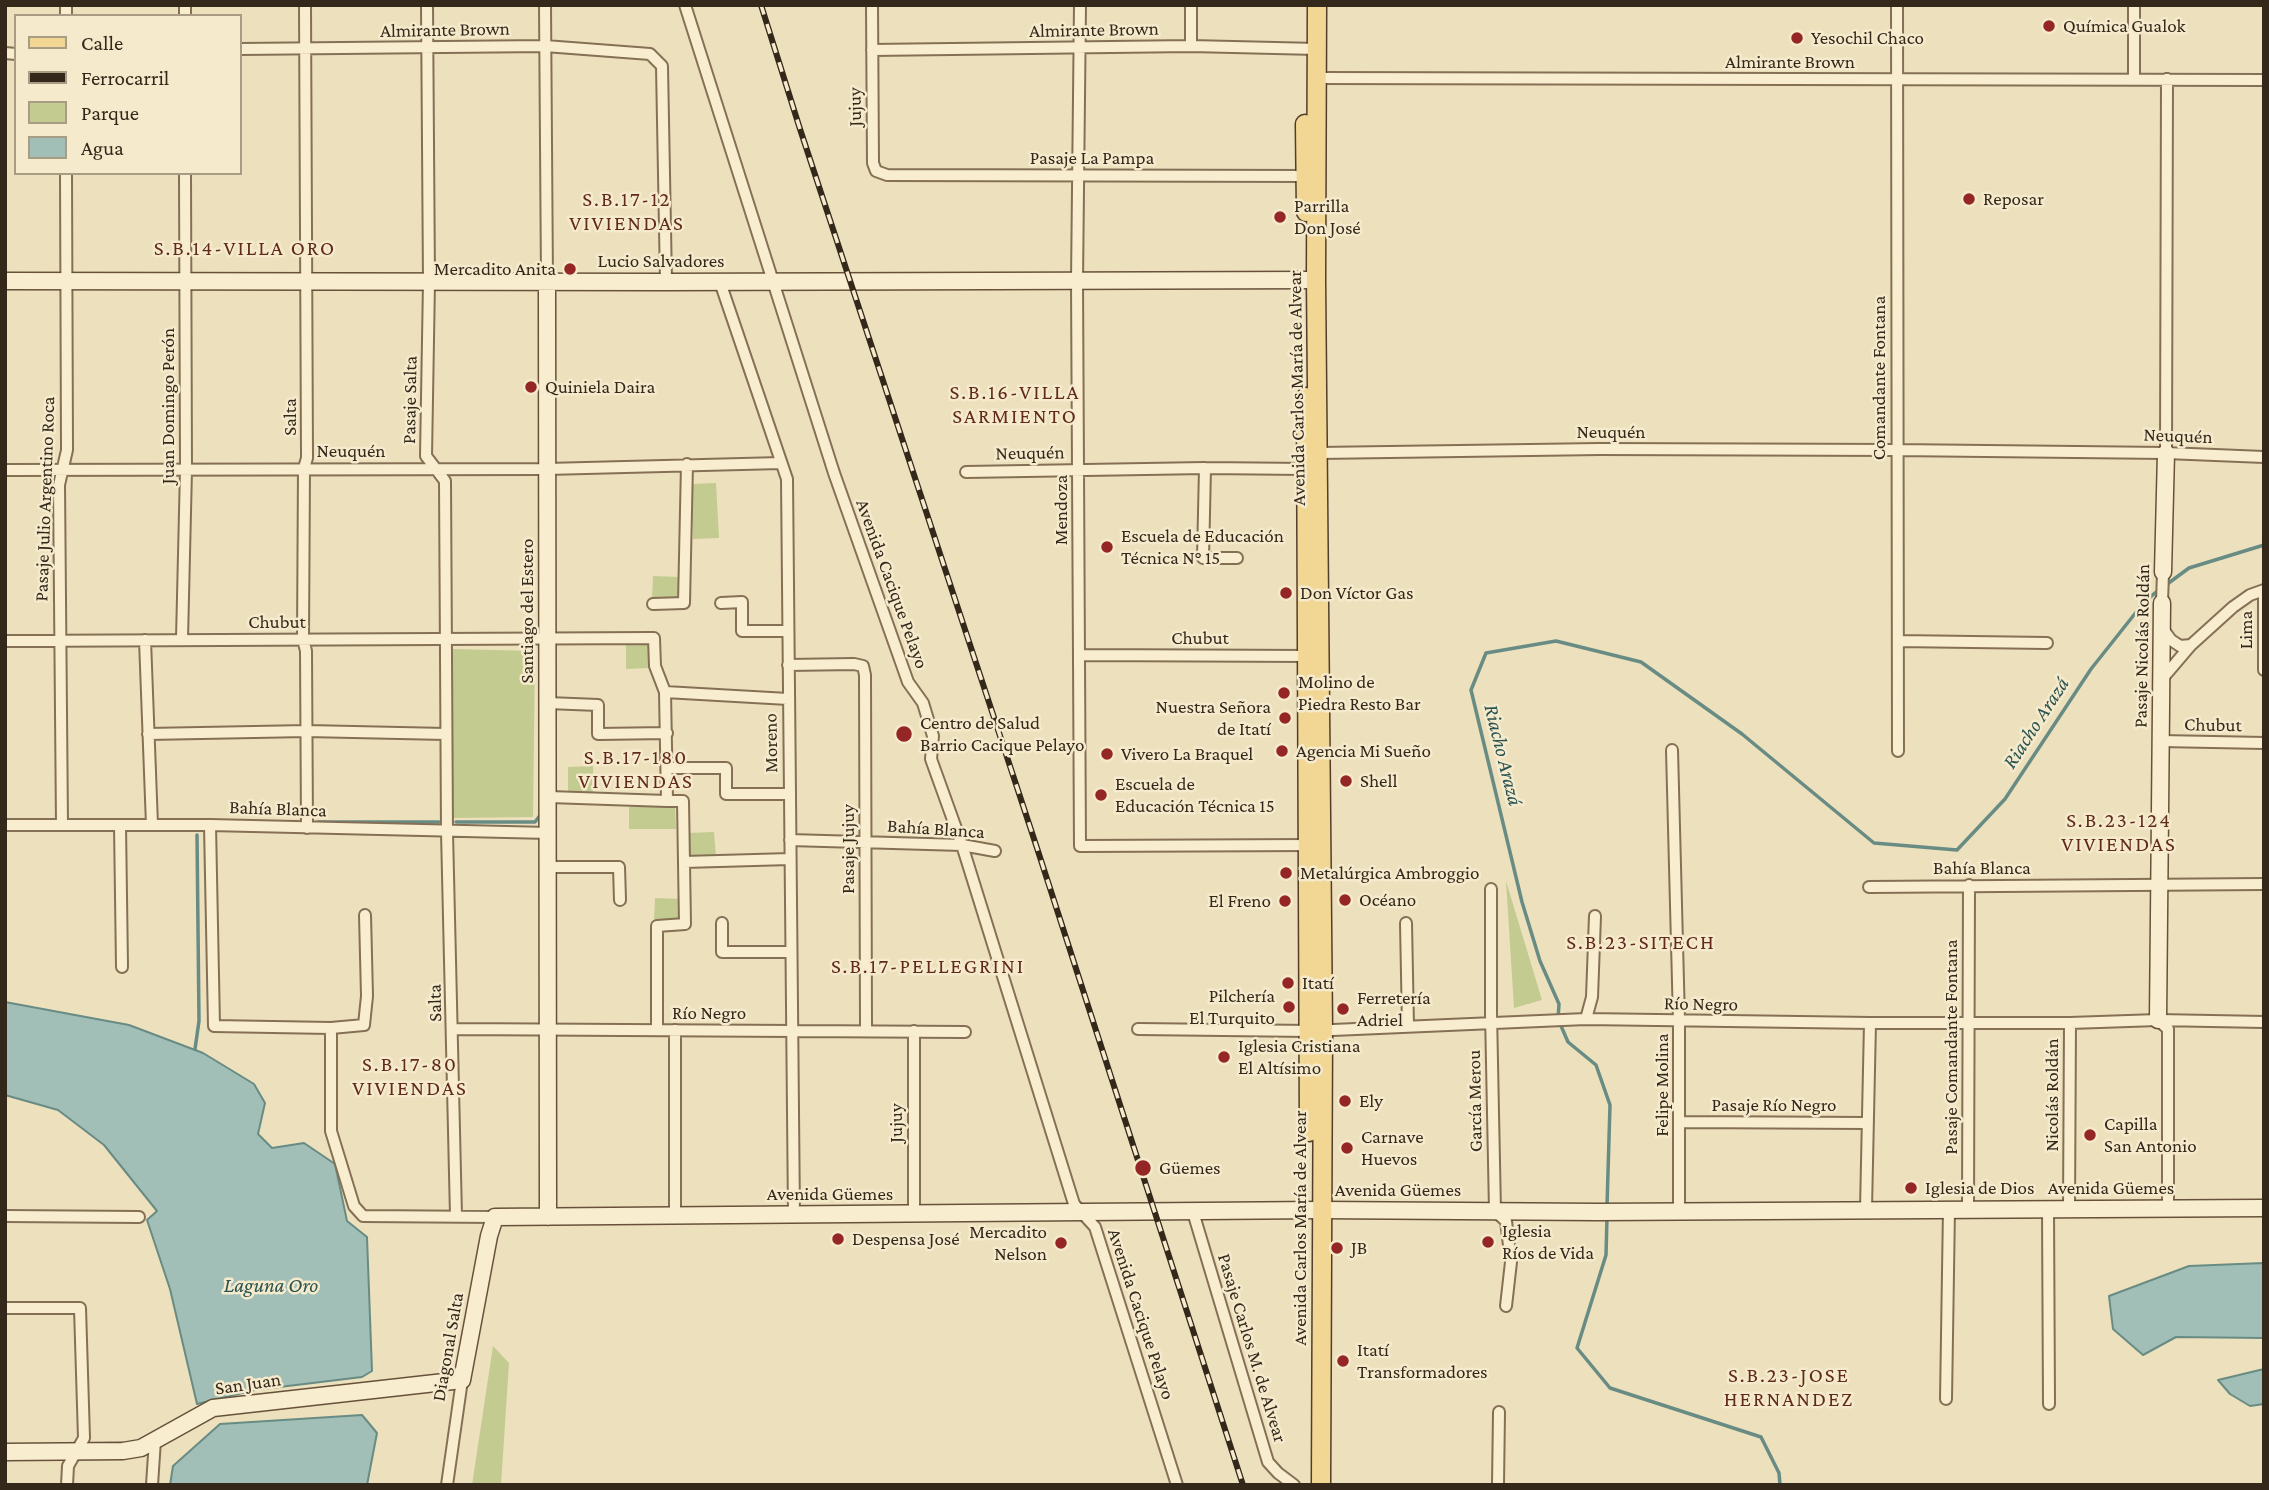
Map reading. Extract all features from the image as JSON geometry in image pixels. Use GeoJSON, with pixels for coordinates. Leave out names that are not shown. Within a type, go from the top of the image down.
{"type":"FeatureCollection","features":[{"type":"Feature","properties":{"kind":"main road","name":"Avenida Carlos María de Alvear"},"geometry":{"type":"LineString","coordinates":[[1305,5],[1317,78],[1312,176]]}},
{"type":"Feature","properties":{"kind":"main road","name":"Avenida Carlos María de Alvear"},"geometry":{"type":"LineString","coordinates":[[1314,656],[1306,468],[1311,280],[1311,49],[1317,5]]}},
{"type":"Feature","properties":{"kind":"main road","name":"Avenida Carlos María de Alvear"},"geometry":{"type":"LineString","coordinates":[[1310,1485],[1316,1030],[1314,656],[1319,453],[1311,280]]}},
{"type":"Feature","properties":{"kind":"main road","name":"Avenida Carlos María de Alvear"},"geometry":{"type":"LineString","coordinates":[[1315,1211],[1321,1485]]}},
{"type":"Feature","properties":{"kind":"street","name":"Salta"},"geometry":{"type":"LineString","coordinates":[[305,5],[307,458],[304,468],[303,639],[306,651],[307,828]]}},
{"type":"Feature","properties":{"kind":"street","name":"Pasaje Salta"},"geometry":{"type":"LineString","coordinates":[[427,5],[429,282],[426,456],[445,481],[447,832]]}},
{"type":"Feature","properties":{"kind":"street","name":"Santiago del Estero"},"geometry":{"type":"LineString","coordinates":[[545,5],[548,1217]]}},
{"type":"Feature","properties":{"kind":"street","name":"Avenida Cacique Pelayo"},"geometry":{"type":"LineString","coordinates":[[685,5],[834,473],[908,682],[923,703],[933,736],[931,759],[962,845],[1074,1204],[1095,1227],[1177,1485]]}},
{"type":"Feature","properties":{"kind":"street","name":"Jujuy"},"geometry":{"type":"LineString","coordinates":[[872,5],[873,163]]}},
{"type":"Feature","properties":{"kind":"street","name":"Mendoza"},"geometry":{"type":"LineString","coordinates":[[1080,5],[1077,281],[1080,846],[1315,845]]}},
{"type":"Feature","properties":{"kind":"street"},"geometry":{"type":"LineString","coordinates":[[1191,5],[1191,46]]}},
{"type":"Feature","properties":{"kind":"street","name":"Comandante Fontana"},"geometry":{"type":"LineString","coordinates":[[1896,5],[1898,751]]}},
{"type":"Feature","properties":{"kind":"street"},"geometry":{"type":"LineString","coordinates":[[2134,5],[2134,79]]}},
{"type":"Feature","properties":{"kind":"street","name":"Almirante Brown"},"geometry":{"type":"LineString","coordinates":[[242,49],[545,46],[650,54],[662,66],[666,282]]}},
{"type":"Feature","properties":{"kind":"street","name":"Almirante Brown"},"geometry":{"type":"LineString","coordinates":[[872,50],[1191,46],[1311,49]]}},
{"type":"Feature","properties":{"kind":"street","name":"Almirante Brown"},"geometry":{"type":"LineString","coordinates":[[1317,78],[2264,80]]}},
{"type":"Feature","properties":{"kind":"street","name":"Pasaje Nicolás Roldán"},"geometry":{"type":"LineString","coordinates":[[2167,79],[2166,453],[2160,682],[2158,1020],[2168,1028],[2168,1209]]}},
{"type":"Feature","properties":{"kind":"street","name":"Pasaje La Pampa"},"geometry":{"type":"LineString","coordinates":[[873,163],[876,171],[887,175],[1312,176]]}},
{"type":"Feature","properties":{"kind":"street","name":"Pasaje Julio Argentino Roca"},"geometry":{"type":"LineString","coordinates":[[62,825],[59,485],[67,450],[66,175]]}},
{"type":"Feature","properties":{"kind":"street","name":"Juan Domingo Perón"},"geometry":{"type":"LineString","coordinates":[[182,639],[186,470],[185,175]]}},
{"type":"Feature","properties":{"kind":"street","name":"Lucio Salvadores"},"geometry":{"type":"LineString","coordinates":[[5,281],[1311,280]]}},
{"type":"Feature","properties":{"kind":"street","name":"Moreno"},"geometry":{"type":"LineString","coordinates":[[720,282],[787,479],[794,1215]]}},
{"type":"Feature","properties":{"kind":"street","name":"Neuquén"},"geometry":{"type":"LineString","coordinates":[[1319,453],[1600,449],[1896,450],[2166,453],[2264,457]]}},
{"type":"Feature","properties":{"kind":"street"},"geometry":{"type":"LineString","coordinates":[[1306,468],[1319,453]]}},
{"type":"Feature","properties":{"kind":"street","name":"Neuquén"},"geometry":{"type":"LineString","coordinates":[[5,470],[547,468],[781,463]]}},
{"type":"Feature","properties":{"kind":"street"},"geometry":{"type":"LineString","coordinates":[[653,604],[684,603],[687,464]]}},
{"type":"Feature","properties":{"kind":"street"},"geometry":{"type":"LineString","coordinates":[[1205,468],[1203,558],[1237,558]]}},
{"type":"Feature","properties":{"kind":"street","name":"Neuquén"},"geometry":{"type":"LineString","coordinates":[[966,472],[1306,468]]}},
{"type":"Feature","properties":{"kind":"street"},"geometry":{"type":"LineString","coordinates":[[2160,682],[2191,645],[2233,607],[2250,595],[2264,590]]}},
{"type":"Feature","properties":{"kind":"street","name":"Lima"},"geometry":{"type":"LineString","coordinates":[[2264,590],[2264,670]]}},
{"type":"Feature","properties":{"kind":"street"},"geometry":{"type":"LineString","coordinates":[[721,603],[742,602],[742,631],[787,631]]}},
{"type":"Feature","properties":{"kind":"street"},"geometry":{"type":"LineString","coordinates":[[2163,629],[2171,640],[2180,646],[2191,645]]}},
{"type":"Feature","properties":{"kind":"street","name":"Chubut"},"geometry":{"type":"LineString","coordinates":[[5,641],[654,638],[655,666],[665,692]]}},
{"type":"Feature","properties":{"kind":"street"},"geometry":{"type":"LineString","coordinates":[[145,640],[152,825]]}},
{"type":"Feature","properties":{"kind":"street"},"geometry":{"type":"LineString","coordinates":[[1898,641],[2047,643]]}},
{"type":"Feature","properties":{"kind":"street","name":"Chubut"},"geometry":{"type":"LineString","coordinates":[[1080,655],[1314,656]]}},
{"type":"Feature","properties":{"kind":"street","name":"Pasaje Jujuy"},"geometry":{"type":"LineString","coordinates":[[788,665],[854,664],[863,666],[865,675],[866,1031]]}},
{"type":"Feature","properties":{"kind":"street"},"geometry":{"type":"LineString","coordinates":[[667,801],[665,692],[788,699]]}},
{"type":"Feature","properties":{"kind":"street"},"geometry":{"type":"LineString","coordinates":[[548,703],[598,705],[598,734],[667,733]]}},
{"type":"Feature","properties":{"kind":"street"},"geometry":{"type":"LineString","coordinates":[[148,734],[446,734]]}},
{"type":"Feature","properties":{"kind":"street","name":"Chubut"},"geometry":{"type":"LineString","coordinates":[[2161,741],[2264,743]]}},
{"type":"Feature","properties":{"kind":"street","name":"Felipe Molina"},"geometry":{"type":"LineString","coordinates":[[1672,751],[1679,1021],[1679,1210]]}},
{"type":"Feature","properties":{"kind":"street"},"geometry":{"type":"LineString","coordinates":[[667,768],[726,768],[726,794],[789,794]]}},
{"type":"Feature","properties":{"kind":"street"},"geometry":{"type":"LineString","coordinates":[[548,797],[683,801],[685,924],[657,926],[657,1030]]}},
{"type":"Feature","properties":{"kind":"street","name":"Bahía Blanca"},"geometry":{"type":"LineString","coordinates":[[5,825],[210,825],[447,832],[549,832]]}},
{"type":"Feature","properties":{"kind":"street"},"geometry":{"type":"LineString","coordinates":[[120,825],[122,967]]}},
{"type":"Feature","properties":{"kind":"street"},"geometry":{"type":"LineString","coordinates":[[210,825],[214,1026],[331,1028],[364,1025],[367,996],[365,915]]}},
{"type":"Feature","properties":{"kind":"street","name":"Salta"},"geometry":{"type":"LineString","coordinates":[[447,832],[456,1216]]}},
{"type":"Feature","properties":{"kind":"street","name":"Bahía Blanca"},"geometry":{"type":"LineString","coordinates":[[790,840],[962,845],[995,850]]}},
{"type":"Feature","properties":{"kind":"street"},"geometry":{"type":"LineString","coordinates":[[684,862],[790,859]]}},
{"type":"Feature","properties":{"kind":"street"},"geometry":{"type":"LineString","coordinates":[[549,867],[619,867],[620,900]]}},
{"type":"Feature","properties":{"kind":"street","name":"Bahía Blanca"},"geometry":{"type":"LineString","coordinates":[[1869,887],[2264,884]]}},
{"type":"Feature","properties":{"kind":"street","name":"Pasaje Comandante Fontana"},"geometry":{"type":"LineString","coordinates":[[1968,1209],[1969,885]]}},
{"type":"Feature","properties":{"kind":"street","name":"García Merou"},"geometry":{"type":"LineString","coordinates":[[1491,889],[1495,1211],[1506,1221],[1511,1262],[1506,1306]]}},
{"type":"Feature","properties":{"kind":"street"},"geometry":{"type":"LineString","coordinates":[[1586,1019],[1592,997],[1595,916]]}},
{"type":"Feature","properties":{"kind":"street"},"geometry":{"type":"LineString","coordinates":[[722,923],[722,952],[791,952]]}},
{"type":"Feature","properties":{"kind":"street"},"geometry":{"type":"LineString","coordinates":[[1406,923],[1408,1027]]}},
{"type":"Feature","properties":{"kind":"street","name":"Río Negro"},"geometry":{"type":"LineString","coordinates":[[1138,1029],[1316,1030],[1586,1019],[1870,1023],[2158,1020],[2264,1022]]}},
{"type":"Feature","properties":{"kind":"street"},"geometry":{"type":"LineString","coordinates":[[1866,1209],[1870,1023]]}},
{"type":"Feature","properties":{"kind":"street","name":"Nicolás Roldán"},"geometry":{"type":"LineString","coordinates":[[2069,1209],[2070,1023]]}},
{"type":"Feature","properties":{"kind":"street","name":"Avenida Güemes"},"geometry":{"type":"LineString","coordinates":[[331,1028],[331,1131],[354,1206],[363,1216],[2264,1209]]}},
{"type":"Feature","properties":{"kind":"street","name":"Río Negro"},"geometry":{"type":"LineString","coordinates":[[453,1029],[965,1032]]}},
{"type":"Feature","properties":{"kind":"street"},"geometry":{"type":"LineString","coordinates":[[675,1030],[676,1216]]}},
{"type":"Feature","properties":{"kind":"street","name":"Jujuy"},"geometry":{"type":"LineString","coordinates":[[914,1031],[914,1214]]}},
{"type":"Feature","properties":{"kind":"street","name":"Pasaje Río Negro"},"geometry":{"type":"LineString","coordinates":[[1680,1122],[1868,1123]]}},
{"type":"Feature","properties":{"kind":"street"},"geometry":{"type":"LineString","coordinates":[[1946,1399],[1950,1209]]}},
{"type":"Feature","properties":{"kind":"street"},"geometry":{"type":"LineString","coordinates":[[2048,1209],[2049,1404]]}},
{"type":"Feature","properties":{"kind":"street","name":"Pasaje Carlos M. de Alvear"},"geometry":{"type":"LineString","coordinates":[[1193,1212],[1268,1462],[1294,1485]]}},
{"type":"Feature","properties":{"kind":"street"},"geometry":{"type":"LineString","coordinates":[[5,1216],[139,1217]]}},
{"type":"Feature","properties":{"kind":"street","name":"Diagonal Salta"},"geometry":{"type":"LineString","coordinates":[[447,1485],[462,1380],[489,1236],[495,1217]]}},
{"type":"Feature","properties":{"kind":"street"},"geometry":{"type":"LineString","coordinates":[[5,1308],[80,1308],[84,1438],[68,1466],[67,1485]]}},
{"type":"Feature","properties":{"kind":"street","name":"San Juan"},"geometry":{"type":"LineString","coordinates":[[5,1452],[123,1451],[141,1448],[213,1408],[462,1380]]}},
{"type":"Feature","properties":{"kind":"street"},"geometry":{"type":"LineString","coordinates":[[1498,1485],[1499,1412]]}},
{"type":"Feature","properties":{"kind":"street"},"geometry":{"type":"LineString","coordinates":[[152,1485],[155,1440]]}},
{"type":"Feature","properties":{"kind":"green space"},"geometry":{"type":"Polygon","coordinates":[[[716,483],[719,538],[693,539],[691,484],[716,483]]]}},
{"type":"Feature","properties":{"kind":"green space"},"geometry":{"type":"Polygon","coordinates":[[[653,576],[679,577],[679,600],[652,599],[653,576]]]}},
{"type":"Feature","properties":{"kind":"green space"},"geometry":{"type":"Polygon","coordinates":[[[626,645],[648,645],[649,668],[626,669],[626,645]]]}},
{"type":"Feature","properties":{"kind":"green space"},"geometry":{"type":"Polygon","coordinates":[[[452,649],[535,651],[533,817],[453,818],[452,649]]]}},
{"type":"Feature","properties":{"kind":"green space"},"geometry":{"type":"Polygon","coordinates":[[[593,766],[593,793],[568,793],[568,767],[593,766]]]}},
{"type":"Feature","properties":{"kind":"green space"},"geometry":{"type":"Polygon","coordinates":[[[675,806],[676,829],[629,829],[629,807],[675,806]]]}},
{"type":"Feature","properties":{"kind":"green space"},"geometry":{"type":"Polygon","coordinates":[[[714,832],[716,857],[689,858],[687,833],[714,832]]]}},
{"type":"Feature","properties":{"kind":"green space"},"geometry":{"type":"Polygon","coordinates":[[[1506,881],[1542,1000],[1514,1008],[1506,881]]]}},
{"type":"Feature","properties":{"kind":"green space"},"geometry":{"type":"Polygon","coordinates":[[[655,898],[682,899],[681,922],[654,921],[655,898]]]}},
{"type":"Feature","properties":{"kind":"green space"},"geometry":{"type":"Polygon","coordinates":[[[493,1346],[509,1363],[501,1485],[472,1485],[493,1346]]]}},
{"type":"Feature","properties":{"kind":"water","name":"Laguna Oro"},"geometry":{"type":"Polygon","coordinates":[[[5,1002],[129,1025],[203,1053],[254,1084],[265,1103],[258,1134],[272,1148],[304,1143],[335,1164],[347,1221],[367,1237],[372,1371],[362,1377],[255,1390],[197,1404],[170,1289],[147,1220],[157,1211],[104,1145],[58,1110],[5,1095],[5,1002]]]}},
{"type":"Feature","properties":{"kind":"water"},"geometry":{"type":"Polygon","coordinates":[[[2264,1263],[2264,1338],[2176,1337],[2143,1355],[2113,1329],[2109,1296],[2189,1266],[2264,1263]]]}},
{"type":"Feature","properties":{"kind":"water"},"geometry":{"type":"Polygon","coordinates":[[[2264,1369],[2264,1404],[2250,1406],[2230,1394],[2218,1380],[2264,1369]]]}},
{"type":"Feature","properties":{"kind":"water"},"geometry":{"type":"Polygon","coordinates":[[[362,1415],[377,1433],[367,1485],[170,1485],[173,1466],[220,1424],[362,1415]]]}},
{"type":"Feature","properties":{"kind":"waterway","name":"Riacho Arazá"},"geometry":{"type":"LineString","coordinates":[[2166,585],[2189,568],[2264,545]]}},
{"type":"Feature","properties":{"kind":"waterway","name":"Riacho Arazá"},"geometry":{"type":"LineString","coordinates":[[1607,1206],[1610,1105],[1596,1065],[1568,1042],[1558,1019],[1559,1004],[1540,961],[1522,902],[1471,690],[1486,653],[1556,641],[1641,662],[1742,734],[1874,843],[1957,850],[2005,799],[2091,669],[2145,601],[2159,590]]}},
{"type":"Feature","properties":{"kind":"waterway"},"geometry":{"type":"LineString","coordinates":[[456,822],[535,822],[541,814]]}},
{"type":"Feature","properties":{"kind":"waterway"},"geometry":{"type":"LineString","coordinates":[[318,822],[439,822]]}},
{"type":"Feature","properties":{"kind":"waterway"},"geometry":{"type":"LineString","coordinates":[[195,1049],[199,1021],[197,835]]}},
{"type":"Feature","properties":{"kind":"waterway","name":"Riacho Arazá"},"geometry":{"type":"LineString","coordinates":[[1607,1217],[1606,1255],[1577,1348],[1610,1388],[1761,1437],[1779,1473],[1780,1485]]}},
{"type":"Feature","properties":{"kind":"railway"},"geometry":{"type":"LineString","coordinates":[[761,5],[1243,1485]]}},
{"type":"Feature","properties":{"kind":"place","name":"Química Gualok"},"geometry":{"type":"Point","coordinates":[2049,26]}},
{"type":"Feature","properties":{"kind":"place","name":"Yesochil Chaco"},"geometry":{"type":"Point","coordinates":[1797,38]}},
{"type":"Feature","properties":{"kind":"place","name":"Reposar"},"geometry":{"type":"Point","coordinates":[1969,199]}},
{"type":"Feature","properties":{"kind":"place","name":"Parrilla Don José"},"geometry":{"type":"Point","coordinates":[1280,217]}},
{"type":"Feature","properties":{"kind":"place","name":"Mercadito Anita"},"geometry":{"type":"Point","coordinates":[570,269]}},
{"type":"Feature","properties":{"kind":"place","name":"Quiniela Daira"},"geometry":{"type":"Point","coordinates":[531,387]}},
{"type":"Feature","properties":{"kind":"place","name":"Escuela de Educación Técnica N° 15"},"geometry":{"type":"Point","coordinates":[1107,547]}},
{"type":"Feature","properties":{"kind":"place","name":"Don Víctor Gas"},"geometry":{"type":"Point","coordinates":[1286,593]}},
{"type":"Feature","properties":{"kind":"place","name":"Molino de Piedra Resto Bar"},"geometry":{"type":"Point","coordinates":[1284,693]}},
{"type":"Feature","properties":{"kind":"place","name":"Nuestra Señora de Itatí"},"geometry":{"type":"Point","coordinates":[1285,718]}},
{"type":"Feature","properties":{"kind":"place","name":"Centro de Salud Barrio Cacique Pelayo"},"geometry":{"type":"Point","coordinates":[904,734]}},
{"type":"Feature","properties":{"kind":"place","name":"Agencia Mi Sueño"},"geometry":{"type":"Point","coordinates":[1282,751]}},
{"type":"Feature","properties":{"kind":"place","name":"Vivero La Braquel"},"geometry":{"type":"Point","coordinates":[1107,754]}},
{"type":"Feature","properties":{"kind":"place","name":"Shell"},"geometry":{"type":"Point","coordinates":[1346,781]}},
{"type":"Feature","properties":{"kind":"place","name":"Escuela de Educación Técnica 15"},"geometry":{"type":"Point","coordinates":[1101,795]}},
{"type":"Feature","properties":{"kind":"place","name":"Metalúrgica Ambroggio"},"geometry":{"type":"Point","coordinates":[1286,873]}},
{"type":"Feature","properties":{"kind":"place","name":"Océano"},"geometry":{"type":"Point","coordinates":[1345,900]}},
{"type":"Feature","properties":{"kind":"place","name":"El Freno"},"geometry":{"type":"Point","coordinates":[1285,901]}},
{"type":"Feature","properties":{"kind":"place","name":"Itatí"},"geometry":{"type":"Point","coordinates":[1288,983]}},
{"type":"Feature","properties":{"kind":"place","name":"Pilchería El Turquito"},"geometry":{"type":"Point","coordinates":[1289,1007]}},
{"type":"Feature","properties":{"kind":"place","name":"Ferretería Adriel"},"geometry":{"type":"Point","coordinates":[1343,1009]}},
{"type":"Feature","properties":{"kind":"place","name":"Iglesia Cristiana El Altísimo"},"geometry":{"type":"Point","coordinates":[1224,1057]}},
{"type":"Feature","properties":{"kind":"place","name":"Ely"},"geometry":{"type":"Point","coordinates":[1345,1101]}},
{"type":"Feature","properties":{"kind":"place","name":"Capilla San Antonio"},"geometry":{"type":"Point","coordinates":[2090,1135]}},
{"type":"Feature","properties":{"kind":"place","name":"Carnave Huevos"},"geometry":{"type":"Point","coordinates":[1347,1148]}},
{"type":"Feature","properties":{"kind":"place","name":"Güemes"},"geometry":{"type":"Point","coordinates":[1143,1168]}},
{"type":"Feature","properties":{"kind":"place","name":"Iglesia de Dios"},"geometry":{"type":"Point","coordinates":[1911,1188]}},
{"type":"Feature","properties":{"kind":"place","name":"Despensa José"},"geometry":{"type":"Point","coordinates":[838,1239]}},
{"type":"Feature","properties":{"kind":"place","name":"Iglesia Ríos de Vida"},"geometry":{"type":"Point","coordinates":[1488,1242]}},
{"type":"Feature","properties":{"kind":"place","name":"Mercadito Nelson"},"geometry":{"type":"Point","coordinates":[1061,1243]}},
{"type":"Feature","properties":{"kind":"place","name":"JB"},"geometry":{"type":"Point","coordinates":[1337,1248]}},
{"type":"Feature","properties":{"kind":"place","name":"Itatí Transformadores"},"geometry":{"type":"Point","coordinates":[1343,1361]}},
{"type":"Feature","properties":{"kind":"district","name":"S.B.17-12 VIVIENDAS"},"geometry":{"type":"Point","coordinates":[627,212]}},
{"type":"Feature","properties":{"kind":"district","name":"S.B.14-VILLA ORO"},"geometry":{"type":"Point","coordinates":[245,249]}},
{"type":"Feature","properties":{"kind":"district","name":"S.B.16-VILLA SARMIENTO"},"geometry":{"type":"Point","coordinates":[1015,405]}},
{"type":"Feature","properties":{"kind":"district","name":"S.B.17-180 VIVIENDAS"},"geometry":{"type":"Point","coordinates":[636,770]}},
{"type":"Feature","properties":{"kind":"district","name":"S.B.23-124 VIVIENDAS"},"geometry":{"type":"Point","coordinates":[2119,833]}},
{"type":"Feature","properties":{"kind":"district","name":"S.B.23-SITECH"},"geometry":{"type":"Point","coordinates":[1641,943]}},
{"type":"Feature","properties":{"kind":"district","name":"S.B.17-PELLEGRINI"},"geometry":{"type":"Point","coordinates":[928,967]}},
{"type":"Feature","properties":{"kind":"district","name":"S.B.17-80 VIVIENDAS"},"geometry":{"type":"Point","coordinates":[410,1077]}},
{"type":"Feature","properties":{"kind":"district","name":"S.B.23-JOSE HERNANDEZ"},"geometry":{"type":"Point","coordinates":[1789,1388]}}]}
